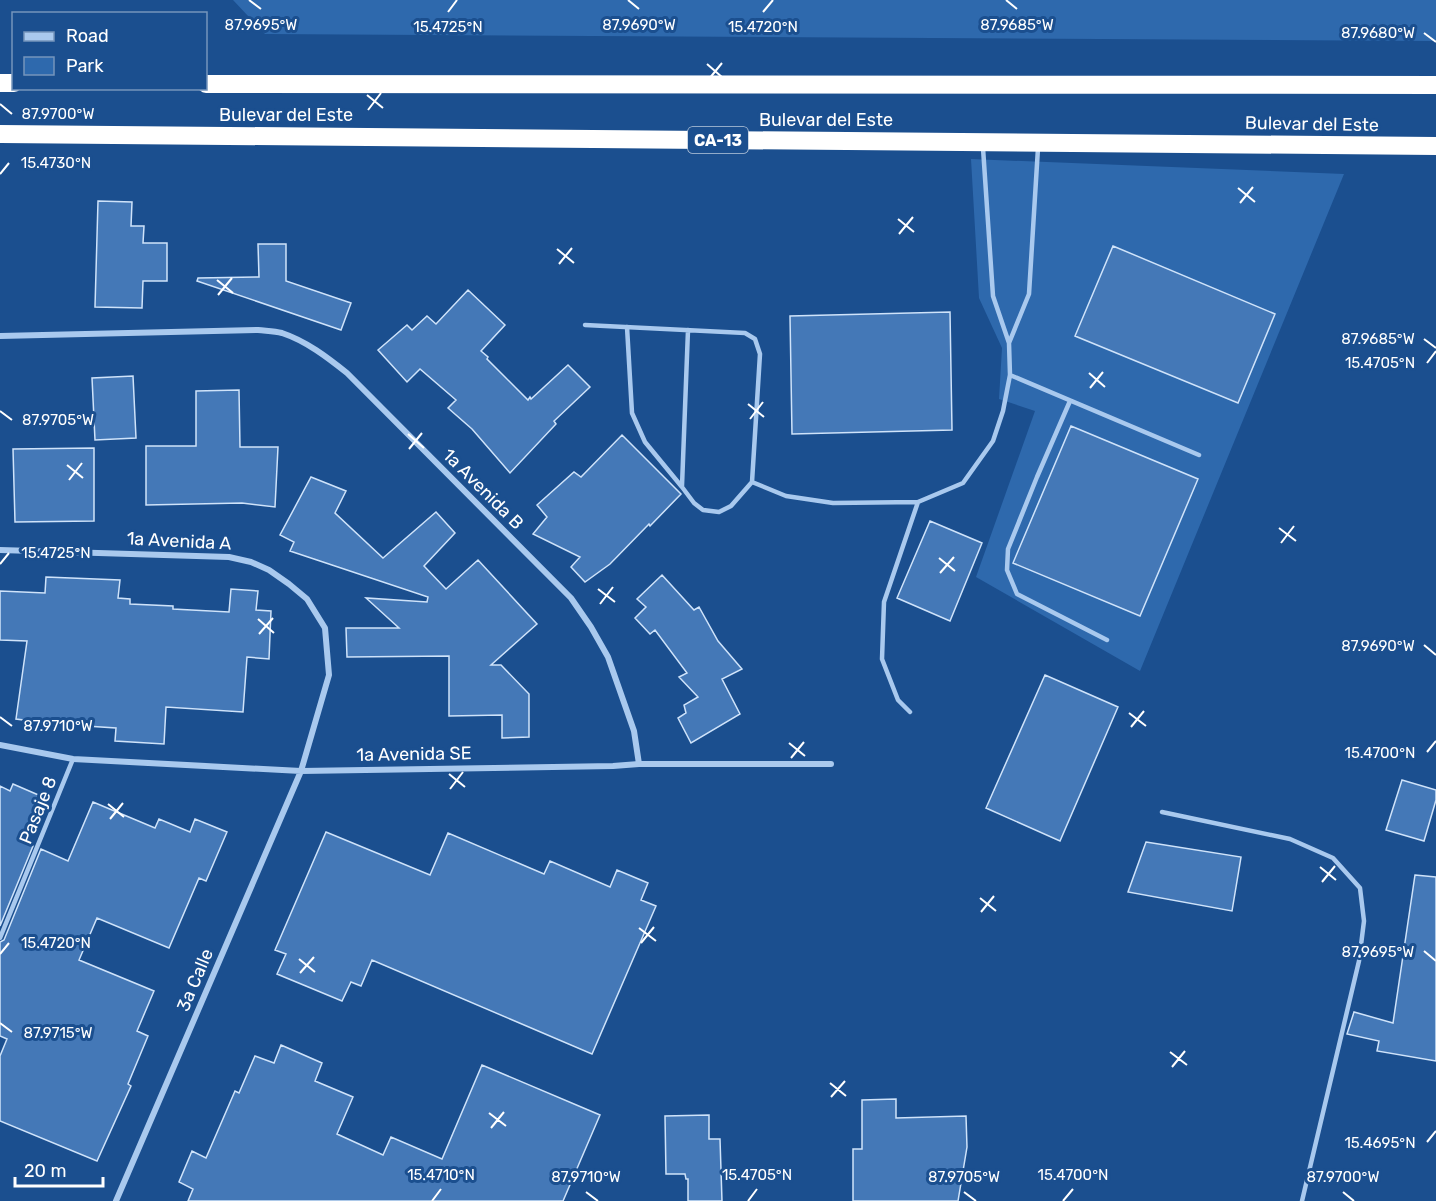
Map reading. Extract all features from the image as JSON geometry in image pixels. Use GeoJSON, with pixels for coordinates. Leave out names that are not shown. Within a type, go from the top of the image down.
{"type":"FeatureCollection","features":[{"type":"Feature","properties":{"kind":"highway","name":"Bulevar del Este"},"geometry":{"type":"LineString","coordinates":[[207,84],[1436,85]]}},
{"type":"Feature","properties":{"kind":"highway","name":"Bulevar del Este"},"geometry":{"type":"LineString","coordinates":[[0,134],[1436,146]]}},
{"type":"Feature","properties":{"kind":"street","name":"1a Avenida B"},"geometry":{"type":"LineString","coordinates":[[0,336],[258,330],[281,333],[306,344],[328,358],[347,373],[571,598],[608,657],[634,731],[639,764]]}},
{"type":"Feature","properties":{"kind":"street","name":"1a Avenida A"},"geometry":{"type":"LineString","coordinates":[[0,550],[229,557],[251,562],[289,584],[308,599],[325,628],[329,675],[301,771]]}},
{"type":"Feature","properties":{"kind":"street","name":"1a Avenida SE"},"geometry":{"type":"LineString","coordinates":[[0,746],[74,759],[301,771],[639,764],[831,764]]}},
{"type":"Feature","properties":{"kind":"street","name":"3a Calle"},"geometry":{"type":"LineString","coordinates":[[116,1201],[301,771]]}},
{"type":"Feature","properties":{"kind":"lane"},"geometry":{"type":"LineString","coordinates":[[752,482],[786,496],[833,503],[918,502],[963,483],[993,441],[1003,411],[1010,375],[1009,343],[993,296],[983,142]]}},
{"type":"Feature","properties":{"kind":"lane"},"geometry":{"type":"LineString","coordinates":[[1009,343],[1029,294],[1038,143]]}},
{"type":"Feature","properties":{"kind":"lane"},"geometry":{"type":"LineString","coordinates":[[585,325],[627,327],[688,330],[745,333],[754,339],[760,354],[752,482],[731,506],[718,512],[703,510],[645,442],[632,413],[627,327]]}},
{"type":"Feature","properties":{"kind":"lane"},"geometry":{"type":"LineString","coordinates":[[682,487],[688,330]]}},
{"type":"Feature","properties":{"kind":"lane"},"geometry":{"type":"LineString","coordinates":[[1010,375],[1199,456]]}},
{"type":"Feature","properties":{"kind":"lane"},"geometry":{"type":"LineString","coordinates":[[1070,401],[1008,549],[1007,570],[1017,594],[1107,640]]}},
{"type":"Feature","properties":{"kind":"lane"},"geometry":{"type":"LineString","coordinates":[[910,712],[898,700],[882,659],[884,602],[918,502]]}},
{"type":"Feature","properties":{"kind":"lane","name":"Pasaje 8"},"geometry":{"type":"LineString","coordinates":[[0,938],[74,759]]}},
{"type":"Feature","properties":{"kind":"lane"},"geometry":{"type":"LineString","coordinates":[[1162,812],[1290,839],[1333,858],[1360,888],[1364,921],[1359,961],[1302,1201]]}},
{"type":"Feature","properties":{"kind":"green space"},"geometry":{"type":"Polygon","coordinates":[[[233,0],[1436,0],[1436,41],[265,34],[233,0]]]}},
{"type":"Feature","properties":{"kind":"green space"},"geometry":{"type":"Polygon","coordinates":[[[971,159],[1344,174],[1140,671],[976,577],[1035,411],[999,399],[1002,348],[979,298],[971,159]]]}},
{"type":"Feature","properties":{"kind":"building"},"geometry":{"type":"Polygon","coordinates":[[[98,201],[132,202],[131,226],[144,226],[143,243],[167,243],[167,281],[143,281],[142,308],[95,307],[98,201]]]}},
{"type":"Feature","properties":{"kind":"building"},"geometry":{"type":"Polygon","coordinates":[[[258,244],[286,244],[286,281],[351,303],[341,330],[197,281],[198,278],[259,277],[258,244]]]}},
{"type":"Feature","properties":{"kind":"building"},"geometry":{"type":"Polygon","coordinates":[[[1113,246],[1275,314],[1238,403],[1075,336],[1113,246]]]}},
{"type":"Feature","properties":{"kind":"building"},"geometry":{"type":"Polygon","coordinates":[[[468,290],[505,325],[481,351],[528,400],[568,365],[590,387],[554,421],[556,424],[510,473],[472,429],[448,408],[456,400],[420,369],[407,382],[378,350],[407,325],[412,330],[427,316],[436,324],[468,290]]]}},
{"type":"Feature","properties":{"kind":"building"},"geometry":{"type":"Polygon","coordinates":[[[950,312],[952,430],[792,434],[790,316],[950,312]]]}},
{"type":"Feature","properties":{"kind":"building"},"geometry":{"type":"Polygon","coordinates":[[[133,376],[136,438],[95,440],[92,378],[133,376]]]}},
{"type":"Feature","properties":{"kind":"building"},"geometry":{"type":"Polygon","coordinates":[[[239,390],[240,447],[278,447],[275,507],[242,503],[146,505],[146,446],[196,446],[196,391],[239,390]]]}},
{"type":"Feature","properties":{"kind":"building"},"geometry":{"type":"Polygon","coordinates":[[[1071,426],[1198,479],[1140,616],[1013,563],[1071,426]]]}},
{"type":"Feature","properties":{"kind":"building"},"geometry":{"type":"Polygon","coordinates":[[[622,435],[681,494],[610,564],[585,582],[571,567],[580,557],[533,534],[547,517],[537,505],[574,472],[581,477],[622,435]]]}},
{"type":"Feature","properties":{"kind":"building"},"geometry":{"type":"Polygon","coordinates":[[[94,448],[94,521],[15,522],[13,449],[94,448]]]}},
{"type":"Feature","properties":{"kind":"building"},"geometry":{"type":"Polygon","coordinates":[[[311,477],[346,491],[335,513],[383,558],[436,512],[455,533],[424,566],[446,589],[478,560],[537,624],[491,665],[501,665],[529,694],[529,737],[502,738],[502,715],[449,716],[449,656],[347,657],[346,628],[399,628],[366,598],[427,602],[428,597],[290,551],[294,542],[280,535],[311,477]]]}},
{"type":"Feature","properties":{"kind":"building"},"geometry":{"type":"Polygon","coordinates":[[[930,521],[982,543],[950,621],[897,598],[930,521]]]}},
{"type":"Feature","properties":{"kind":"building"},"geometry":{"type":"Polygon","coordinates":[[[662,575],[694,610],[699,607],[718,641],[742,669],[722,679],[740,714],[691,743],[678,718],[686,713],[684,705],[698,697],[679,677],[687,673],[655,630],[650,634],[635,618],[646,607],[637,599],[662,575]]]}},
{"type":"Feature","properties":{"kind":"building"},"geometry":{"type":"Polygon","coordinates":[[[46,577],[120,580],[118,598],[130,599],[130,604],[173,606],[173,609],[229,612],[231,589],[258,591],[256,610],[271,611],[269,659],[247,657],[243,712],[166,707],[164,744],[115,741],[116,728],[16,719],[27,641],[0,640],[0,591],[45,593],[46,577]]]}},
{"type":"Feature","properties":{"kind":"building"},"geometry":{"type":"Polygon","coordinates":[[[1045,675],[1118,707],[1060,841],[986,808],[1045,675]]]}},
{"type":"Feature","properties":{"kind":"building"},"geometry":{"type":"Polygon","coordinates":[[[1402,780],[1436,790],[1436,800],[1424,841],[1386,830],[1402,780]]]}},
{"type":"Feature","properties":{"kind":"building"},"geometry":{"type":"Polygon","coordinates":[[[13,784],[43,797],[25,842],[33,846],[0,926],[0,786],[10,791],[13,784]]]}},
{"type":"Feature","properties":{"kind":"building"},"geometry":{"type":"Polygon","coordinates":[[[93,802],[155,828],[159,819],[190,832],[195,819],[227,832],[206,881],[199,878],[169,948],[97,918],[79,960],[154,991],[137,1031],[148,1036],[128,1084],[131,1086],[97,1161],[0,1121],[0,1056],[7,1039],[0,1036],[0,942],[4,940],[41,849],[68,861],[93,802]]]}},
{"type":"Feature","properties":{"kind":"building"},"geometry":{"type":"Polygon","coordinates":[[[326,832],[430,875],[448,833],[544,874],[550,861],[610,887],[617,870],[648,883],[641,900],[656,906],[592,1054],[372,960],[361,986],[351,982],[342,1001],[277,974],[286,954],[275,950],[326,832]]]}},
{"type":"Feature","properties":{"kind":"building"},"geometry":{"type":"Polygon","coordinates":[[[1146,842],[1241,857],[1232,911],[1128,892],[1146,842]]]}},
{"type":"Feature","properties":{"kind":"building"},"geometry":{"type":"Polygon","coordinates":[[[1415,875],[1436,877],[1436,1061],[1377,1051],[1379,1041],[1347,1034],[1354,1012],[1393,1023],[1415,875]]]}},
{"type":"Feature","properties":{"kind":"building"},"geometry":{"type":"Polygon","coordinates":[[[281,1045],[322,1063],[315,1081],[353,1097],[337,1134],[383,1155],[391,1137],[442,1159],[482,1065],[600,1115],[563,1201],[188,1201],[193,1189],[179,1182],[192,1151],[206,1158],[235,1091],[239,1093],[255,1056],[274,1063],[281,1045]]]}},
{"type":"Feature","properties":{"kind":"building"},"geometry":{"type":"Polygon","coordinates":[[[896,1099],[896,1118],[966,1116],[967,1147],[958,1201],[853,1201],[853,1149],[862,1149],[862,1100],[896,1099]]]}},
{"type":"Feature","properties":{"kind":"building"},"geometry":{"type":"Polygon","coordinates":[[[709,1115],[709,1139],[720,1139],[722,1201],[688,1201],[688,1179],[685,1174],[666,1174],[665,1116],[709,1115]]]}}]}
